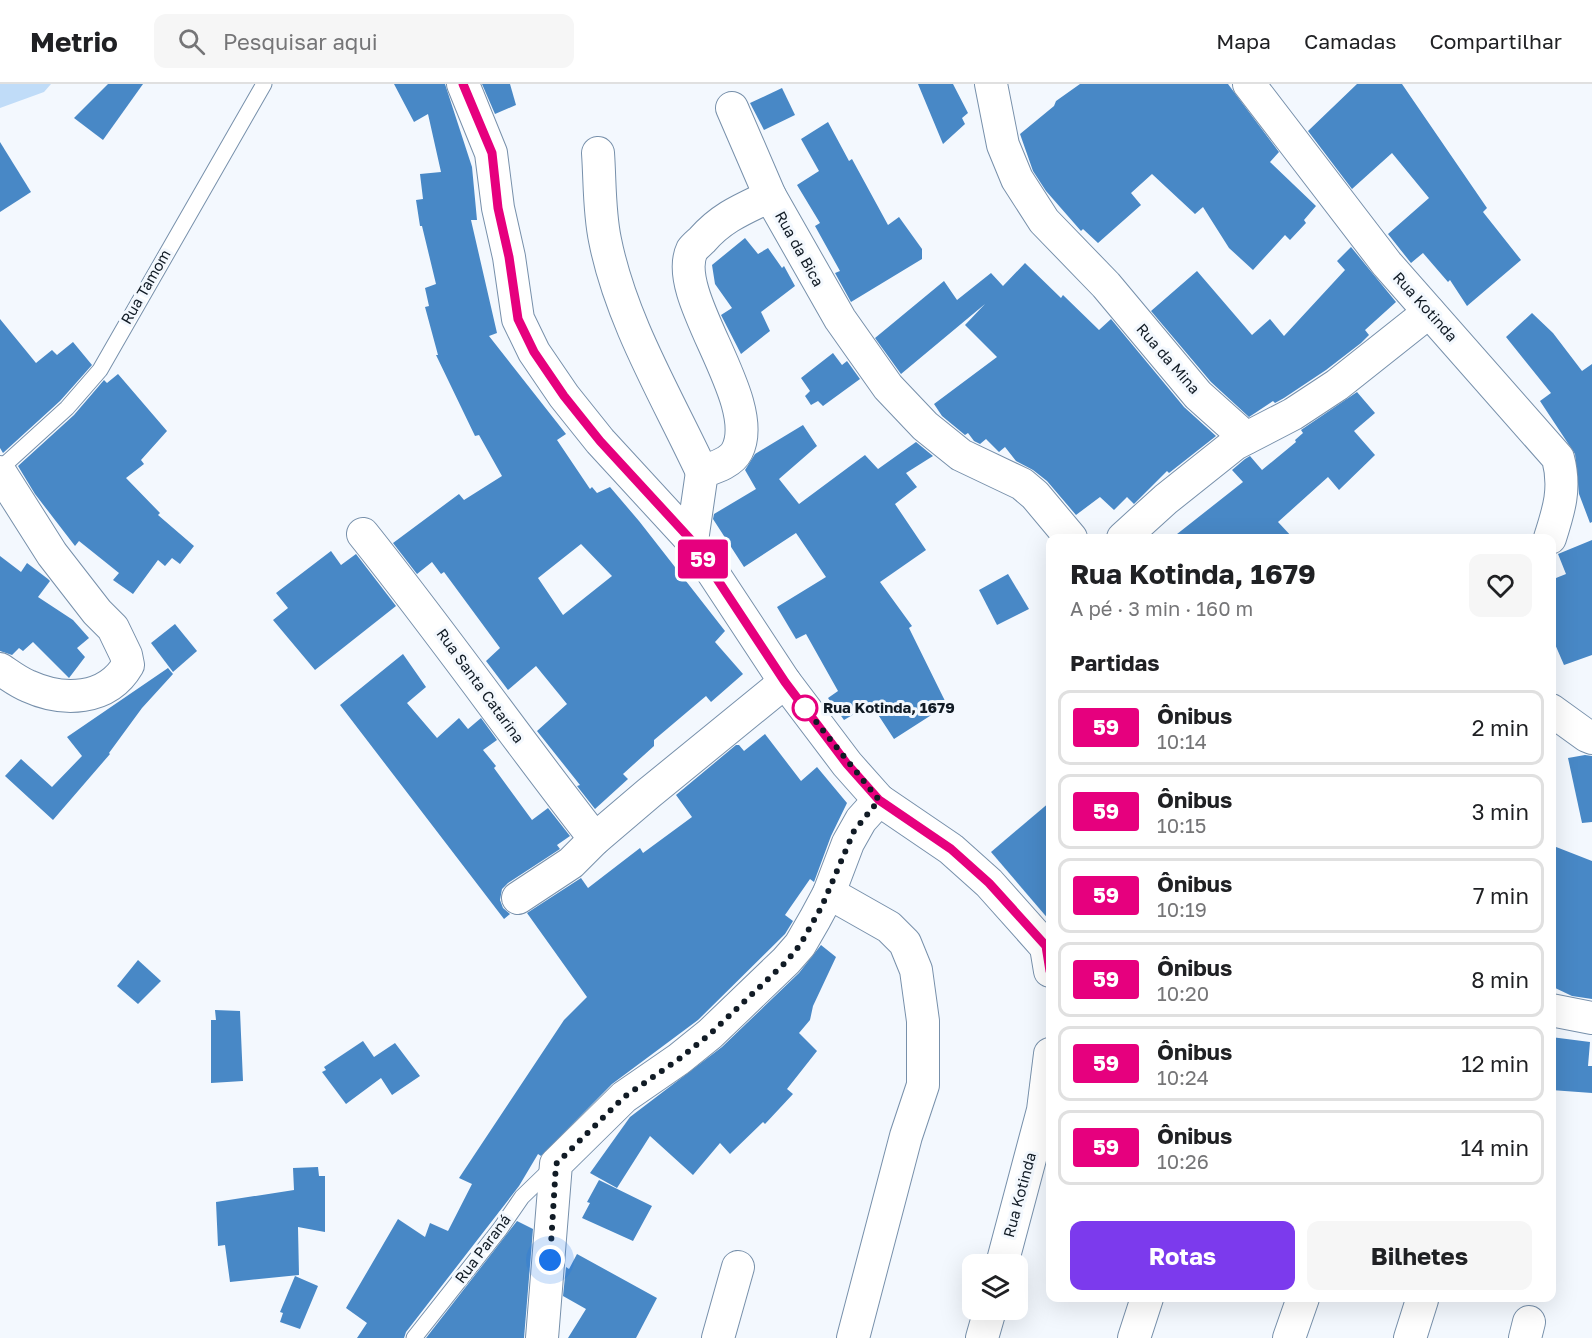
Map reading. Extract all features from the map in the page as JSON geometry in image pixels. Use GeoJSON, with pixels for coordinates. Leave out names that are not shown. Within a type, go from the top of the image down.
{"type":"FeatureCollection","features":[{"type":"Feature","properties":{"kind":"street"},"geometry":{"type":"LineString","coordinates":[[463,84],[492,153],[498,208],[509,257],[518,319],[523,334],[564,396],[600,441],[692,541],[785,682],[847,764],[879,800],[951,849],[989,883],[1046,950]]}},
{"type":"Feature","properties":{"kind":"street","name":"Rua da Mina"},"geometry":{"type":"LineString","coordinates":[[991,84],[1003,145],[1017,179],[1044,220],[1106,285],[1198,395],[1246,438]]}},
{"type":"Feature","properties":{"kind":"street","name":"Rua Kotinda"},"geometry":{"type":"LineString","coordinates":[[1250,84],[1387,264],[1558,458],[1563,477],[1551,534]]}},
{"type":"Feature","properties":{"kind":"street"},"geometry":{"type":"LineString","coordinates":[[732,108],[770,196]]}},
{"type":"Feature","properties":{"kind":"street"},"geometry":{"type":"LineString","coordinates":[[598,153],[604,238],[615,281],[636,334],[702,472],[692,541]]}},
{"type":"Feature","properties":{"kind":"street","name":"Rua da Bica"},"geometry":{"type":"LineString","coordinates":[[702,472],[721,465],[737,452],[740,435],[739,411],[688,277],[692,250],[729,215],[770,196],[835,310],[888,387],[925,426],[961,456],[1028,490],[1058,520],[1068,534]]}},
{"type":"Feature","properties":{"kind":"street"},"geometry":{"type":"LineString","coordinates":[[1127,534],[1166,499],[1246,438],[1277,423],[1337,385],[1429,312]]}},
{"type":"Feature","properties":{"kind":"street","name":"Rua Tamom"},"geometry":{"type":"LineString","coordinates":[[0,470],[52,554],[113,628],[126,655],[128,665],[113,684],[100,692],[76,695],[56,694],[29,687],[0,669]]}},
{"type":"Feature","properties":{"kind":"street","name":"Rua Santa Catarina"},"geometry":{"type":"LineString","coordinates":[[363,534],[435,625],[541,770],[595,839]]}},
{"type":"Feature","properties":{"kind":"street"},"geometry":{"type":"LineString","coordinates":[[518,898],[571,863],[595,839],[785,682]]}},
{"type":"Feature","properties":{"kind":"street"},"geometry":{"type":"LineString","coordinates":[[1556,714],[1592,738]]}},
{"type":"Feature","properties":{"kind":"street"},"geometry":{"type":"LineString","coordinates":[[542,1338],[556,1164],[624,1097],[679,1059],[710,1034],[786,962],[800,945],[829,893],[848,843],[861,820],[879,800]]}},
{"type":"Feature","properties":{"kind":"street"},"geometry":{"type":"LineString","coordinates":[[829,893],[889,927],[905,943],[916,970],[923,1021],[923,1085],[906,1136],[854,1338]]}},
{"type":"Feature","properties":{"kind":"street"},"geometry":{"type":"LineString","coordinates":[[1556,1011],[1592,1018]]}},
{"type":"Feature","properties":{"kind":"street","name":"Rua Kotinda"},"geometry":{"type":"LineString","coordinates":[[1005,1254],[1042,1148],[1046,1086]]}},
{"type":"Feature","properties":{"kind":"street"},"geometry":{"type":"LineString","coordinates":[[718,1338],[738,1267]]}},
{"type":"Feature","properties":{"kind":"street"},"geometry":{"type":"LineString","coordinates":[[1134,1338],[1146,1302]]}},
{"type":"Feature","properties":{"kind":"street"},"geometry":{"type":"LineString","coordinates":[[1289,1338],[1302,1302]]}},
{"type":"Feature","properties":{"kind":"street"},"geometry":{"type":"LineString","coordinates":[[1410,1338],[1421,1302]]}},
{"type":"Feature","properties":{"kind":"street"},"geometry":{"type":"LineString","coordinates":[[982,1338],[987,1320]]}},
{"type":"Feature","properties":{"kind":"lane","name":"Rua Tamom"},"geometry":{"type":"LineString","coordinates":[[0,470],[67,408],[100,370],[264,84]]}},
{"type":"Feature","properties":{"kind":"lane","name":"Rua Paraná"},"geometry":{"type":"LineString","coordinates":[[414,1338],[500,1229],[522,1197],[556,1164]]}},
{"type":"Feature","properties":{"kind":"shaded area"},"geometry":{"type":"Polygon","coordinates":[[[0,84],[51,84],[44,92],[0,108],[0,84]]]}},
{"type":"Feature","properties":{"kind":"building"},"geometry":{"type":"Polygon","coordinates":[[[108,84],[143,84],[103,140],[74,118],[108,84]]]}},
{"type":"Feature","properties":{"kind":"building"},"geometry":{"type":"Polygon","coordinates":[[[394,84],[445,84],[472,167],[477,220],[471,220],[497,333],[489,336],[566,434],[557,440],[590,489],[592,487],[597,493],[610,487],[725,631],[715,642],[743,674],[711,702],[706,696],[654,740],[654,746],[623,774],[628,779],[595,809],[577,786],[580,785],[537,731],[567,704],[536,666],[508,690],[486,661],[500,648],[444,572],[441,574],[432,562],[417,574],[393,543],[459,494],[464,500],[502,476],[479,435],[475,436],[436,355],[438,355],[425,307],[429,306],[425,288],[436,284],[422,226],[420,226],[416,200],[423,199],[420,174],[441,172],[428,114],[414,122],[394,84]],[[581,544],[538,578],[563,615],[612,576],[581,544]]]}},
{"type":"Feature","properties":{"kind":"building"},"geometry":{"type":"Polygon","coordinates":[[[482,84],[510,84],[516,105],[495,114],[482,84]]]}},
{"type":"Feature","properties":{"kind":"building"},"geometry":{"type":"Polygon","coordinates":[[[918,84],[953,84],[968,113],[962,118],[965,124],[943,144],[918,84]]]}},
{"type":"Feature","properties":{"kind":"building"},"geometry":{"type":"Polygon","coordinates":[[[1080,84],[1228,84],[1279,152],[1270,162],[1316,206],[1304,220],[1306,223],[1290,240],[1285,235],[1253,270],[1229,248],[1203,207],[1195,214],[1152,174],[1131,193],[1141,205],[1098,243],[1083,229],[1081,231],[1046,191],[1033,171],[1020,134],[1054,106],[1056,101],[1080,84]]]}},
{"type":"Feature","properties":{"kind":"building"},"geometry":{"type":"Polygon","coordinates":[[[1357,84],[1402,84],[1487,208],[1483,212],[1521,260],[1467,306],[1450,280],[1448,282],[1423,253],[1411,263],[1388,234],[1429,198],[1392,153],[1352,189],[1308,131],[1357,84]]]}},
{"type":"Feature","properties":{"kind":"building"},"geometry":{"type":"Polygon","coordinates":[[[782,88],[795,115],[764,130],[750,103],[782,88]]]}},
{"type":"Feature","properties":{"kind":"building"},"geometry":{"type":"Polygon","coordinates":[[[828,122],[849,161],[852,159],[888,225],[899,217],[922,249],[922,259],[851,302],[835,273],[840,271],[815,226],[820,223],[797,185],[819,171],[801,139],[828,122]]]}},
{"type":"Feature","properties":{"kind":"building"},"geometry":{"type":"Polygon","coordinates":[[[0,142],[31,192],[0,212],[0,142]]]}},
{"type":"Feature","properties":{"kind":"building"},"geometry":{"type":"Polygon","coordinates":[[[745,238],[758,254],[768,248],[782,268],[784,266],[795,286],[761,312],[770,331],[741,354],[721,315],[732,308],[715,284],[712,265],[745,238]]]}},
{"type":"Feature","properties":{"kind":"building"},"geometry":{"type":"Polygon","coordinates":[[[1351,247],[1396,302],[1365,330],[1369,335],[1361,343],[1284,398],[1275,403],[1273,401],[1249,417],[1211,382],[1151,311],[1197,271],[1252,335],[1270,319],[1284,336],[1345,270],[1337,261],[1351,247]]]}},
{"type":"Feature","properties":{"kind":"building"},"geometry":{"type":"Polygon","coordinates":[[[1025,263],[1099,330],[1111,319],[1184,407],[1216,436],[1169,473],[1167,471],[1134,504],[1127,497],[1114,510],[1100,497],[1076,515],[1047,481],[1016,461],[1005,447],[999,452],[986,439],[980,444],[942,416],[934,404],[997,357],[965,325],[985,304],[901,374],[875,338],[944,281],[957,300],[991,273],[1003,286],[1025,263]]]}},
{"type":"Feature","properties":{"kind":"building"},"geometry":{"type":"Polygon","coordinates":[[[1532,313],[1553,333],[1582,371],[1592,364],[1592,522],[1590,523],[1579,494],[1575,454],[1540,401],[1551,393],[1506,337],[1532,313]]]}},
{"type":"Feature","properties":{"kind":"building"},"geometry":{"type":"Polygon","coordinates":[[[0,319],[36,363],[52,350],[57,355],[73,342],[92,365],[60,401],[3,453],[0,448],[0,319]]]}},
{"type":"Feature","properties":{"kind":"building"},"geometry":{"type":"Polygon","coordinates":[[[833,353],[842,365],[847,361],[860,379],[823,406],[818,401],[811,405],[805,396],[810,391],[801,378],[833,353]]]}},
{"type":"Feature","properties":{"kind":"building"},"geometry":{"type":"Polygon","coordinates":[[[118,374],[167,431],[141,460],[144,464],[126,478],[160,513],[158,515],[194,546],[180,564],[172,558],[165,566],[158,560],[133,594],[113,580],[119,573],[79,541],[75,546],[35,494],[18,466],[74,415],[104,380],[107,383],[118,374]]]}},
{"type":"Feature","properties":{"kind":"building"},"geometry":{"type":"Polygon","coordinates":[[[1357,392],[1375,413],[1354,431],[1375,455],[1339,490],[1328,477],[1278,522],[1289,534],[1177,534],[1243,482],[1232,470],[1245,459],[1250,456],[1262,470],[1296,442],[1295,440],[1303,433],[1301,430],[1357,392]]]}},
{"type":"Feature","properties":{"kind":"building"},"geometry":{"type":"Polygon","coordinates":[[[803,425],[817,446],[779,479],[799,504],[865,455],[878,469],[916,442],[933,456],[906,473],[917,487],[895,504],[926,550],[880,582],[912,626],[909,628],[947,705],[894,739],[871,704],[844,720],[828,698],[838,691],[806,634],[796,639],[777,607],[826,577],[796,533],[744,567],[713,519],[714,514],[756,489],[745,470],[755,454],[803,425]]]}},
{"type":"Feature","properties":{"kind":"building"},"geometry":{"type":"Polygon","coordinates":[[[1592,540],[1592,655],[1564,665],[1556,647],[1556,578],[1566,574],[1558,554],[1592,540]]]}},
{"type":"Feature","properties":{"kind":"building"},"geometry":{"type":"Polygon","coordinates":[[[331,551],[341,565],[356,554],[396,606],[315,670],[273,620],[288,608],[276,593],[331,551]]]}},
{"type":"Feature","properties":{"kind":"building"},"geometry":{"type":"Polygon","coordinates":[[[0,556],[21,572],[27,563],[48,579],[50,581],[38,597],[73,620],[89,638],[77,648],[85,657],[69,678],[33,642],[23,651],[19,648],[12,655],[0,651],[0,556]]]}},
{"type":"Feature","properties":{"kind":"building"},"geometry":{"type":"Polygon","coordinates":[[[1008,574],[1029,609],[997,625],[979,590],[1008,574]]]}},
{"type":"Feature","properties":{"kind":"building"},"geometry":{"type":"Polygon","coordinates":[[[175,624],[197,651],[173,672],[151,643],[175,624]]]}},
{"type":"Feature","properties":{"kind":"building"},"geometry":{"type":"Polygon","coordinates":[[[403,654],[426,687],[407,703],[437,738],[459,718],[468,729],[481,718],[497,740],[483,750],[532,820],[548,808],[570,836],[557,845],[560,849],[502,889],[500,900],[503,908],[510,914],[504,919],[340,705],[403,654]]]}},
{"type":"Feature","properties":{"kind":"building"},"geometry":{"type":"Polygon","coordinates":[[[168,668],[173,674],[142,708],[110,754],[53,820],[5,776],[21,759],[52,787],[82,756],[67,737],[168,668]]]}},
{"type":"Feature","properties":{"kind":"building"},"geometry":{"type":"Polygon","coordinates":[[[765,734],[801,781],[817,767],[847,803],[831,836],[814,882],[810,879],[785,915],[793,921],[785,934],[698,1020],[612,1084],[541,1156],[538,1154],[519,1186],[406,1332],[404,1338],[357,1338],[367,1323],[346,1308],[398,1219],[425,1237],[430,1223],[448,1231],[472,1184],[459,1178],[564,1020],[587,997],[527,913],[581,878],[588,888],[640,848],[643,853],[692,817],[676,795],[736,745],[744,751],[765,734]]]}},
{"type":"Feature","properties":{"kind":"building"},"geometry":{"type":"Polygon","coordinates":[[[1592,756],[1592,822],[1582,823],[1568,758],[1592,756]]]}},
{"type":"Feature","properties":{"kind":"building"},"geometry":{"type":"Polygon","coordinates":[[[1046,805],[1046,916],[991,852],[1046,805]]]}},
{"type":"Feature","properties":{"kind":"building"},"geometry":{"type":"Polygon","coordinates":[[[1556,847],[1592,861],[1592,999],[1572,996],[1556,988],[1556,847]]]}},
{"type":"Feature","properties":{"kind":"building"},"geometry":{"type":"Polygon","coordinates":[[[821,945],[836,957],[813,1006],[810,1020],[799,1033],[817,1051],[787,1089],[793,1094],[765,1124],[763,1122],[730,1154],[720,1143],[693,1175],[650,1136],[617,1188],[590,1173],[630,1117],[722,1047],[799,973],[821,945]]]}},
{"type":"Feature","properties":{"kind":"building"},"geometry":{"type":"Polygon","coordinates":[[[138,960],[161,981],[138,1004],[117,986],[138,960]]]}},
{"type":"Feature","properties":{"kind":"building"},"geometry":{"type":"Polygon","coordinates":[[[215,1010],[240,1011],[243,1081],[211,1083],[211,1020],[216,1020],[215,1010]]]}},
{"type":"Feature","properties":{"kind":"building"},"geometry":{"type":"Polygon","coordinates":[[[1556,1038],[1590,1042],[1588,1066],[1592,1066],[1592,1093],[1556,1090],[1556,1038]]]}},
{"type":"Feature","properties":{"kind":"building"},"geometry":{"type":"Polygon","coordinates":[[[363,1041],[374,1057],[395,1043],[420,1076],[392,1095],[381,1078],[346,1104],[322,1072],[326,1070],[324,1067],[363,1041]]]}},
{"type":"Feature","properties":{"kind":"building"},"geometry":{"type":"Polygon","coordinates":[[[318,1167],[319,1176],[325,1176],[325,1232],[298,1227],[299,1275],[230,1282],[225,1245],[218,1246],[216,1202],[294,1190],[293,1168],[318,1167]]]}},
{"type":"Feature","properties":{"kind":"building"},"geometry":{"type":"Polygon","coordinates":[[[599,1180],[652,1206],[633,1241],[582,1218],[590,1203],[587,1202],[599,1180]]]}},
{"type":"Feature","properties":{"kind":"building"},"geometry":{"type":"Polygon","coordinates":[[[517,1221],[533,1229],[524,1338],[426,1338],[517,1221]]]}},
{"type":"Feature","properties":{"kind":"building"},"geometry":{"type":"Polygon","coordinates":[[[577,1254],[657,1298],[636,1338],[568,1338],[586,1309],[563,1296],[566,1267],[569,1269],[577,1254]]]}},
{"type":"Feature","properties":{"kind":"building"},"geometry":{"type":"Polygon","coordinates":[[[295,1276],[318,1286],[300,1329],[280,1322],[283,1313],[280,1312],[295,1276]]]}},
{"type":"Feature","properties":{"kind":"bus line","name":"59"},"geometry":{"type":"LineString","coordinates":[[463,84],[492,153],[498,208],[509,257],[518,319],[523,334],[534,352],[564,396],[600,441],[692,541],[785,682],[847,764],[879,800],[951,849],[989,883],[1046,946]]}},
{"type":"Feature","properties":{"kind":"place","name":"Rua Kotinda, 1679"},"geometry":{"type":"Point","coordinates":[805,708]}},
{"type":"Feature","properties":{"kind":"route"},"geometry":{"type":"LineString","coordinates":[[550,1260],[556,1164],[624,1097],[679,1059],[710,1034],[786,962],[800,945],[829,893],[854,831],[879,800],[847,764],[805,708]]}}]}
